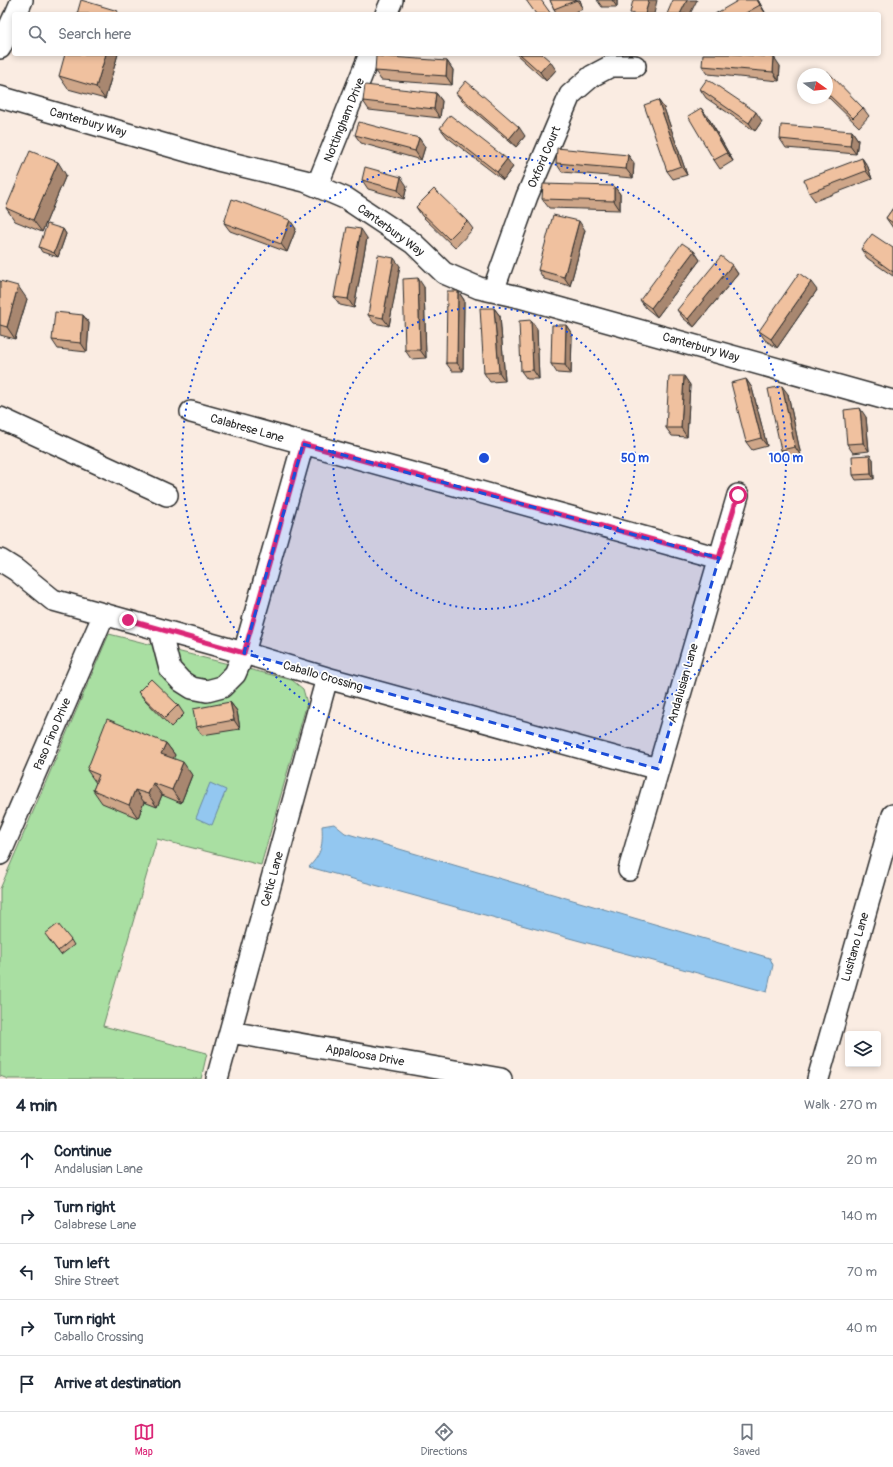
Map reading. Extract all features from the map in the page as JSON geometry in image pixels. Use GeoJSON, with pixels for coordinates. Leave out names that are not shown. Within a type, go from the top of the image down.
{"type":"FeatureCollection","features":[{"type":"Feature","properties":{"kind":"street"},"geometry":{"type":"LineString","coordinates":[[17,12],[22,0]]}},
{"type":"Feature","properties":{"kind":"street"},"geometry":{"type":"LineString","coordinates":[[387,12],[392,0]]}},
{"type":"Feature","properties":{"kind":"street"},"geometry":{"type":"LineString","coordinates":[[0,48],[12,21]]}},
{"type":"Feature","properties":{"kind":"street","name":"Nottingham Drive"},"geometry":{"type":"LineString","coordinates":[[317,186],[369,56]]}},
{"type":"Feature","properties":{"kind":"street","name":"Oxford Court"},"geometry":{"type":"LineString","coordinates":[[493,291],[527,196],[570,95],[592,76],[611,66],[635,66]]}},
{"type":"Feature","properties":{"kind":"street","name":"Canterbury Way"},"geometry":{"type":"LineString","coordinates":[[0,97],[218,160],[305,181],[347,199],[413,243],[444,273],[479,288],[519,297],[893,402]]}},
{"type":"Feature","properties":{"kind":"street","name":"Calabrese Lane"},"geometry":{"type":"LineString","coordinates":[[191,412],[719,558]]}},
{"type":"Feature","properties":{"kind":"street"},"geometry":{"type":"LineString","coordinates":[[0,418],[167,496]]}},
{"type":"Feature","properties":{"kind":"street"},"geometry":{"type":"LineString","coordinates":[[160,630],[170,669],[181,681],[192,688],[207,691],[222,687],[235,674],[244,653],[303,444]]}},
{"type":"Feature","properties":{"kind":"street","name":"Andalusian Lane"},"geometry":{"type":"LineString","coordinates":[[628,870],[738,495]]}},
{"type":"Feature","properties":{"kind":"street","name":"Caballo Crossing"},"geometry":{"type":"LineString","coordinates":[[0,560],[16,570],[52,600],[244,653],[327,678],[658,769]]}},
{"type":"Feature","properties":{"kind":"street","name":"Paso Fino Drive"},"geometry":{"type":"LineString","coordinates":[[0,854],[104,614]]}},
{"type":"Feature","properties":{"kind":"street","name":"Celtic Lane"},"geometry":{"type":"LineString","coordinates":[[217,1079],[327,678]]}},
{"type":"Feature","properties":{"kind":"street","name":"Lusitano Lane"},"geometry":{"type":"LineString","coordinates":[[818,1079],[890,838],[893,815]]}},
{"type":"Feature","properties":{"kind":"street","name":"Appaloosa Drive"},"geometry":{"type":"LineString","coordinates":[[230,1032],[501,1079]]}},
{"type":"Feature","properties":{"kind":"highlighted area"},"geometry":{"type":"Polygon","coordinates":[[[303,444],[719,558],[658,769],[244,653],[303,444]]]}},
{"type":"Feature","properties":{"kind":"green space"},"geometry":{"type":"Polygon","coordinates":[[[109,634],[292,680],[303,689],[307,703],[261,865],[157,839],[103,1026],[207,1053],[201,1079],[8,1079],[0,1076],[0,889],[109,634]]]}},
{"type":"Feature","properties":{"kind":"water"},"geometry":{"type":"Polygon","coordinates":[[[210,783],[226,790],[212,825],[196,818],[210,783]]]}},
{"type":"Feature","properties":{"kind":"water"},"geometry":{"type":"Polygon","coordinates":[[[334,824],[345,833],[770,958],[773,965],[767,992],[309,867],[317,857],[321,848],[322,826],[334,824]]]}},
{"type":"Feature","properties":{"kind":"building"},"geometry":{"type":"Polygon","coordinates":[[[81,0],[118,11],[118,12],[78,12],[81,0]]]}},
{"type":"Feature","properties":{"kind":"building"},"geometry":{"type":"Polygon","coordinates":[[[526,0],[541,0],[550,12],[535,12],[526,0]]]}},
{"type":"Feature","properties":{"kind":"building"},"geometry":{"type":"Polygon","coordinates":[[[550,0],[577,0],[554,9],[550,0]]]}},
{"type":"Feature","properties":{"kind":"building"},"geometry":{"type":"Polygon","coordinates":[[[633,0],[649,0],[646,12],[630,12],[633,0]]]}},
{"type":"Feature","properties":{"kind":"building"},"geometry":{"type":"Polygon","coordinates":[[[673,0],[687,0],[681,12],[668,12],[673,0]]]}},
{"type":"Feature","properties":{"kind":"building"},"geometry":{"type":"Polygon","coordinates":[[[739,0],[757,0],[760,5],[748,12],[718,12],[739,0]]]}},
{"type":"Feature","properties":{"kind":"building"},"geometry":{"type":"Polygon","coordinates":[[[64,56],[105,56],[96,87],[59,76],[64,56]]]}},
{"type":"Feature","properties":{"kind":"building"},"geometry":{"type":"Polygon","coordinates":[[[376,56],[447,61],[446,76],[375,71],[376,56]]]}},
{"type":"Feature","properties":{"kind":"building"},"geometry":{"type":"Polygon","coordinates":[[[522,56],[544,56],[550,61],[540,72],[522,56]]]}},
{"type":"Feature","properties":{"kind":"building"},"geometry":{"type":"Polygon","coordinates":[[[703,56],[774,57],[773,72],[702,66],[703,56]]]}},
{"type":"Feature","properties":{"kind":"building"},"geometry":{"type":"Polygon","coordinates":[[[833,77],[863,108],[853,118],[833,99],[833,77]]]}},
{"type":"Feature","properties":{"kind":"building"},"geometry":{"type":"Polygon","coordinates":[[[707,79],[756,112],[749,123],[700,89],[707,79]]]}},
{"type":"Feature","properties":{"kind":"building"},"geometry":{"type":"Polygon","coordinates":[[[466,81],[519,127],[509,139],[456,93],[466,81]]]}},
{"type":"Feature","properties":{"kind":"building"},"geometry":{"type":"Polygon","coordinates":[[[365,85],[436,93],[434,109],[363,101],[365,85]]]}},
{"type":"Feature","properties":{"kind":"building"},"geometry":{"type":"Polygon","coordinates":[[[658,100],[681,166],[667,171],[644,105],[658,100]]]}},
{"type":"Feature","properties":{"kind":"building"},"geometry":{"type":"Polygon","coordinates":[[[701,108],[727,153],[714,160],[688,116],[701,108]]]}},
{"type":"Feature","properties":{"kind":"building"},"geometry":{"type":"Polygon","coordinates":[[[450,115],[507,159],[497,172],[440,128],[450,115]]]}},
{"type":"Feature","properties":{"kind":"building"},"geometry":{"type":"Polygon","coordinates":[[[359,122],[419,138],[415,151],[355,135],[359,122]]]}},
{"type":"Feature","properties":{"kind":"building"},"geometry":{"type":"Polygon","coordinates":[[[781,125],[852,131],[850,146],[780,139],[781,125]]]}},
{"type":"Feature","properties":{"kind":"building"},"geometry":{"type":"Polygon","coordinates":[[[557,148],[628,155],[626,169],[556,163],[557,148]]]}},
{"type":"Feature","properties":{"kind":"building"},"geometry":{"type":"Polygon","coordinates":[[[30,151],[58,162],[33,220],[6,208],[30,151]]]}},
{"type":"Feature","properties":{"kind":"building"},"geometry":{"type":"Polygon","coordinates":[[[862,158],[866,171],[809,193],[804,180],[862,158]]]}},
{"type":"Feature","properties":{"kind":"building"},"geometry":{"type":"Polygon","coordinates":[[[365,167],[401,177],[398,190],[362,180],[365,167]]]}},
{"type":"Feature","properties":{"kind":"building"},"geometry":{"type":"Polygon","coordinates":[[[543,184],[614,186],[614,201],[542,199],[543,184]]]}},
{"type":"Feature","properties":{"kind":"building"},"geometry":{"type":"Polygon","coordinates":[[[434,189],[467,221],[449,239],[416,207],[434,189]]]}},
{"type":"Feature","properties":{"kind":"building"},"geometry":{"type":"Polygon","coordinates":[[[232,199],[290,220],[281,244],[224,223],[232,199]]]}},
{"type":"Feature","properties":{"kind":"building"},"geometry":{"type":"Polygon","coordinates":[[[893,208],[893,223],[886,218],[893,208]]]}},
{"type":"Feature","properties":{"kind":"building"},"geometry":{"type":"Polygon","coordinates":[[[553,215],[579,221],[564,277],[538,270],[553,215]]]}},
{"type":"Feature","properties":{"kind":"building"},"geometry":{"type":"Polygon","coordinates":[[[47,224],[63,229],[54,253],[39,247],[47,224]]]}},
{"type":"Feature","properties":{"kind":"building"},"geometry":{"type":"Polygon","coordinates":[[[347,227],[361,229],[348,299],[334,297],[347,227]]]}},
{"type":"Feature","properties":{"kind":"building"},"geometry":{"type":"Polygon","coordinates":[[[872,234],[893,248],[893,272],[861,249],[872,234]]]}},
{"type":"Feature","properties":{"kind":"building"},"geometry":{"type":"Polygon","coordinates":[[[682,243],[694,251],[651,308],[640,300],[682,243]]]}},
{"type":"Feature","properties":{"kind":"building"},"geometry":{"type":"Polygon","coordinates":[[[378,255],[394,258],[383,318],[368,315],[378,255]]]}},
{"type":"Feature","properties":{"kind":"building"},"geometry":{"type":"Polygon","coordinates":[[[721,256],[732,265],[688,319],[677,310],[721,256]]]}},
{"type":"Feature","properties":{"kind":"building"},"geometry":{"type":"Polygon","coordinates":[[[799,273],[811,282],[771,339],[759,331],[799,273]]]}},
{"type":"Feature","properties":{"kind":"building"},"geometry":{"type":"Polygon","coordinates":[[[418,278],[420,350],[405,350],[403,279],[418,278]]]}},
{"type":"Feature","properties":{"kind":"building"},"geometry":{"type":"Polygon","coordinates":[[[0,281],[18,286],[7,327],[0,325],[0,281]]]}},
{"type":"Feature","properties":{"kind":"building"},"geometry":{"type":"Polygon","coordinates":[[[447,291],[458,291],[457,363],[446,363],[447,291]]]}},
{"type":"Feature","properties":{"kind":"building"},"geometry":{"type":"Polygon","coordinates":[[[480,308],[494,308],[499,372],[484,373],[480,308]]]}},
{"type":"Feature","properties":{"kind":"building"},"geometry":{"type":"Polygon","coordinates":[[[55,312],[83,315],[81,343],[52,340],[55,312]]]}},
{"type":"Feature","properties":{"kind":"building"},"geometry":{"type":"Polygon","coordinates":[[[531,320],[533,370],[521,371],[519,321],[531,320]]]}},
{"type":"Feature","properties":{"kind":"building"},"geometry":{"type":"Polygon","coordinates":[[[552,325],[566,325],[565,365],[551,364],[552,325]]]}},
{"type":"Feature","properties":{"kind":"building"},"geometry":{"type":"Polygon","coordinates":[[[669,376],[684,376],[681,428],[666,428],[669,376]]]}},
{"type":"Feature","properties":{"kind":"building"},"geometry":{"type":"Polygon","coordinates":[[[746,379],[761,438],[746,442],[731,383],[746,379]]]}},
{"type":"Feature","properties":{"kind":"building"},"geometry":{"type":"Polygon","coordinates":[[[782,386],[795,447],[781,450],[768,389],[782,386]]]}},
{"type":"Feature","properties":{"kind":"building"},"geometry":{"type":"Polygon","coordinates":[[[860,408],[863,443],[847,444],[844,410],[860,408]]]}},
{"type":"Feature","properties":{"kind":"building"},"geometry":{"type":"Polygon","coordinates":[[[870,455],[871,474],[853,475],[852,456],[870,455]]]}},
{"type":"Feature","properties":{"kind":"building"},"geometry":{"type":"Polygon","coordinates":[[[151,679],[178,705],[165,718],[138,692],[151,679]]]}},
{"type":"Feature","properties":{"kind":"building"},"geometry":{"type":"Polygon","coordinates":[[[230,702],[234,720],[196,727],[193,709],[230,702]]]}},
{"type":"Feature","properties":{"kind":"building"},"geometry":{"type":"Polygon","coordinates":[[[107,719],[166,743],[161,754],[183,762],[172,790],[153,783],[148,794],[135,790],[129,805],[93,790],[99,775],[87,770],[107,719]]]}},
{"type":"Feature","properties":{"kind":"building"},"geometry":{"type":"Polygon","coordinates":[[[58,924],[71,940],[58,951],[45,934],[58,924]]]}},
{"type":"Feature","properties":{"kind":"route"},"geometry":{"type":"LineString","coordinates":[[128,620],[244,653],[303,444],[719,558],[738,495]]}}]}
